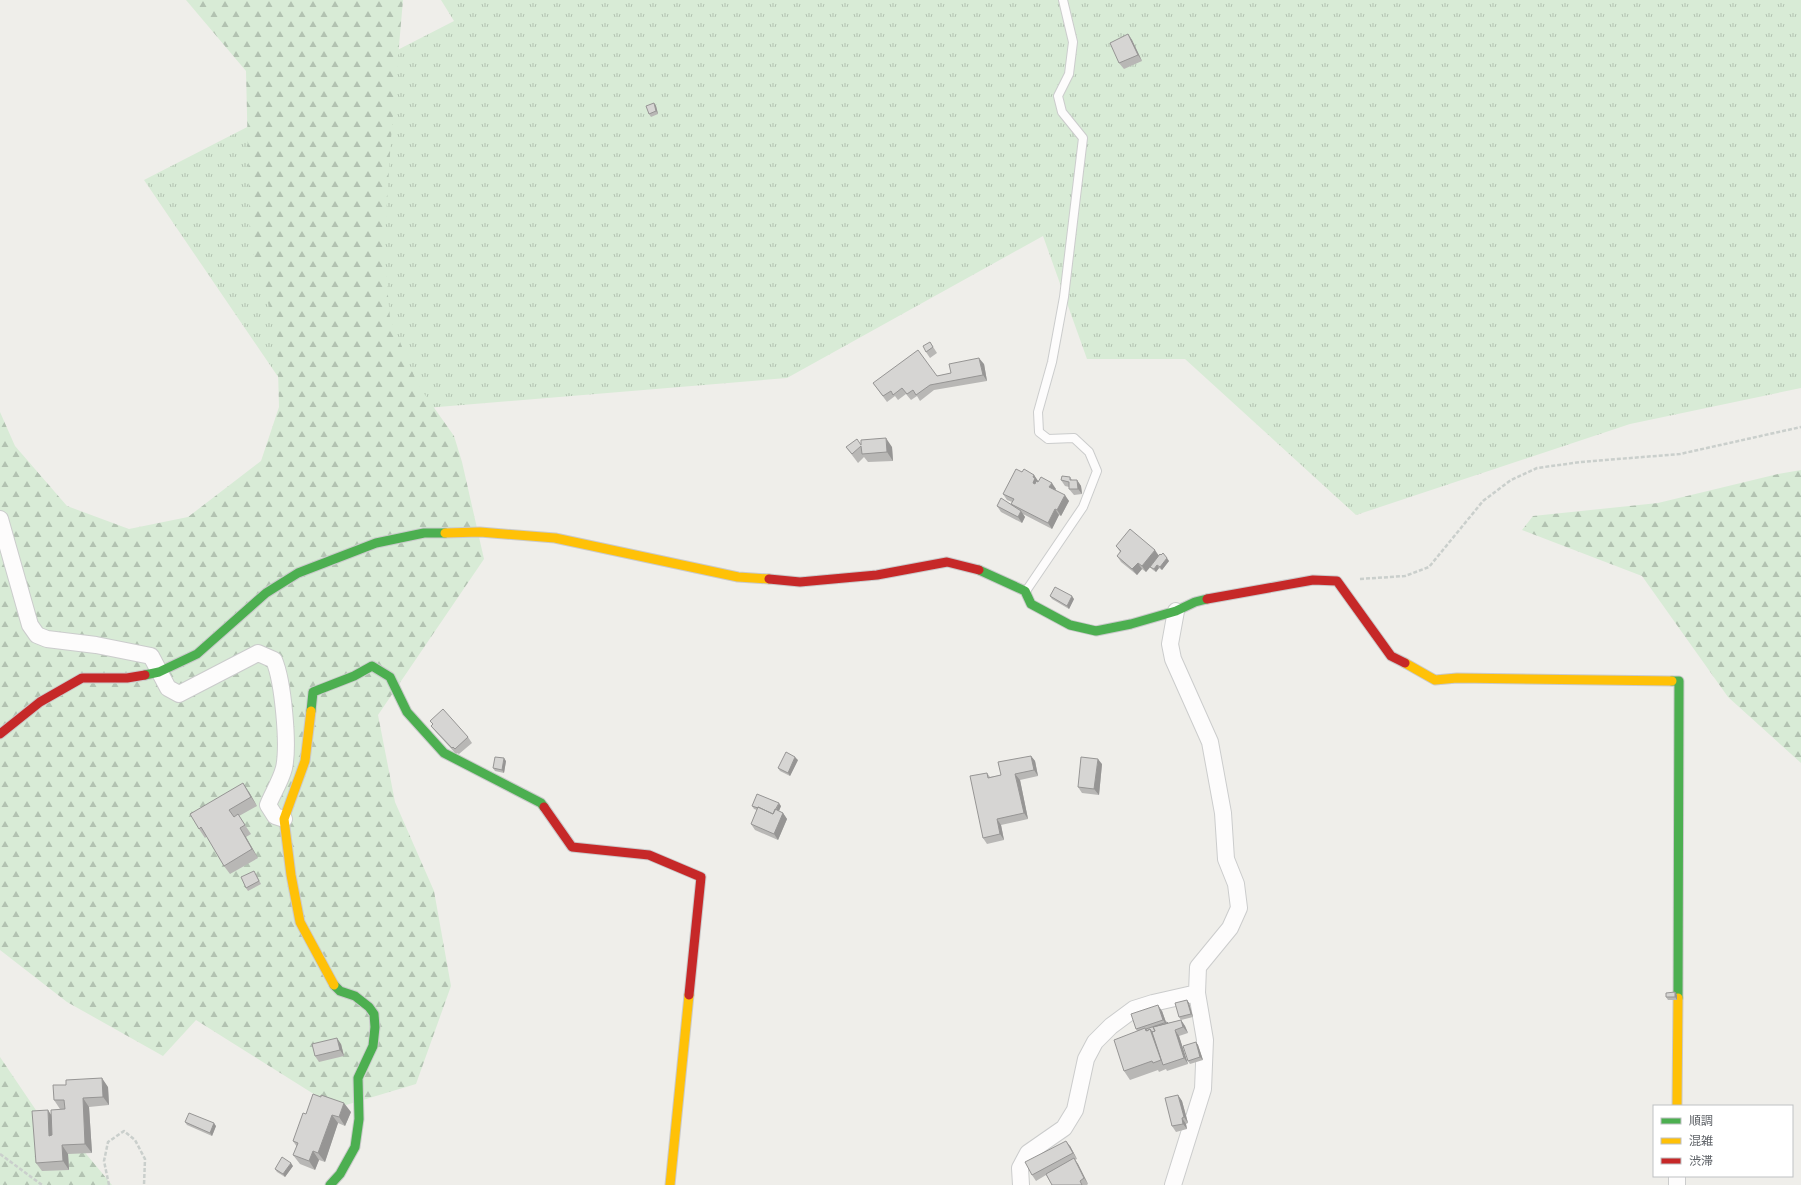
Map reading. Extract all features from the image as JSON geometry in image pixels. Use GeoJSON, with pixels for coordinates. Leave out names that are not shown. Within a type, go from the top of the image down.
{"type":"FeatureCollection","features":[{"type":"Feature","properties":{"kind":"street"},"geometry":{"type":"LineString","coordinates":[[0,519],[30,625],[37,635],[47,639],[96,645],[151,656],[168,688],[179,694],[258,653],[274,660],[279,671],[286,739],[284,768],[268,805],[275,816],[284,819]]}},
{"type":"Feature","properties":{"kind":"street"},"geometry":{"type":"LineString","coordinates":[[0,734],[40,702],[82,678],[127,678],[159,672],[197,654],[266,593],[298,573],[376,543],[424,533],[480,532],[555,538],[738,577],[800,582],[876,575],[947,562],[985,572],[1025,591],[1031,604],[1037,608],[1070,625],[1096,631],[1131,624],[1176,611],[1195,602],[1216,596],[1313,580],[1337,581],[1391,656],[1435,680],[1456,678],[1679,681],[1677,1105]]}},
{"type":"Feature","properties":{"kind":"street"},"geometry":{"type":"LineString","coordinates":[[1173,1185],[1203,1089],[1205,1040],[1197,993],[1198,967],[1230,928],[1239,908],[1236,884],[1226,859],[1223,813],[1210,742],[1173,659],[1170,644],[1176,611]]}},
{"type":"Feature","properties":{"kind":"street"},"geometry":{"type":"LineString","coordinates":[[330,1185],[340,1174],[355,1147],[359,1119],[358,1078],[373,1046],[375,1027],[374,1014],[369,1007],[355,996],[340,991],[332,983],[300,922],[291,875],[284,819],[305,761],[313,692],[354,676],[372,666],[390,677],[407,712],[444,753],[541,803],[572,847],[649,855],[701,877],[670,1185]]}},
{"type":"Feature","properties":{"kind":"street"},"geometry":{"type":"LineString","coordinates":[[1021,1185],[1020,1168],[1028,1153],[1064,1128],[1075,1110],[1086,1059],[1095,1042],[1111,1026],[1134,1009],[1197,993]]}},
{"type":"Feature","properties":{"kind":"lane"},"geometry":{"type":"LineString","coordinates":[[1025,591],[1083,507],[1097,471],[1089,452],[1074,438],[1048,439],[1038,432],[1038,412],[1052,362],[1064,297],[1083,138],[1062,112],[1058,96],[1069,74],[1074,42],[1063,0]]}},
{"type":"Feature","properties":{"kind":"path"},"geometry":{"type":"LineString","coordinates":[[1337,581],[1405,576],[1429,567],[1482,501],[1511,480],[1537,468],[1581,462],[1680,454],[1801,427]]}},
{"type":"Feature","properties":{"kind":"path"},"geometry":{"type":"LineString","coordinates":[[109,1185],[104,1160],[108,1142],[124,1131],[135,1140],[145,1159],[144,1185]]}},
{"type":"Feature","properties":{"kind":"path"},"geometry":{"type":"LineString","coordinates":[[0,1154],[42,1185]]}},
{"type":"Feature","properties":{"kind":"green space"},"geometry":{"type":"Polygon","coordinates":[[[186,0],[403,0],[391,138],[384,250],[390,318],[418,385],[454,436],[462,462],[484,559],[378,715],[395,802],[434,891],[451,986],[416,1084],[336,1108],[196,1020],[163,1056],[67,1002],[0,950],[0,412],[15,446],[67,506],[129,529],[188,517],[261,461],[279,407],[277,332],[250,243],[246,71],[186,0]]]}},
{"type":"Feature","properties":{"kind":"green space"},"geometry":{"type":"Polygon","coordinates":[[[441,0],[1801,0],[1801,388],[1630,424],[1356,515],[1185,359],[1087,359],[1043,236],[787,378],[306,418],[144,180],[454,21],[441,0]]]}},
{"type":"Feature","properties":{"kind":"green space"},"geometry":{"type":"Polygon","coordinates":[[[1801,470],[1801,763],[1728,697],[1642,576],[1522,530],[1533,516],[1658,503],[1778,474],[1801,470]]]}},
{"type":"Feature","properties":{"kind":"green space"},"geometry":{"type":"Polygon","coordinates":[[[0,1057],[44,1122],[82,1149],[112,1185],[0,1185],[0,1057]]]}},
{"type":"Feature","properties":{"kind":"building"},"geometry":{"type":"Polygon","coordinates":[[[1128,34],[1138,55],[1119,63],[1110,43],[1128,34]]]}},
{"type":"Feature","properties":{"kind":"building"},"geometry":{"type":"Polygon","coordinates":[[[654,103],[656,111],[649,114],[646,106],[654,103]]]}},
{"type":"Feature","properties":{"kind":"building"},"geometry":{"type":"Polygon","coordinates":[[[930,342],[933,347],[926,352],[923,346],[930,342]]]}},
{"type":"Feature","properties":{"kind":"building"},"geometry":{"type":"Polygon","coordinates":[[[918,350],[937,376],[951,373],[949,364],[979,358],[983,375],[930,385],[916,395],[913,390],[907,394],[902,388],[893,395],[891,391],[883,396],[873,383],[918,350]]]}},
{"type":"Feature","properties":{"kind":"building"},"geometry":{"type":"Polygon","coordinates":[[[886,438],[887,452],[862,454],[861,446],[852,454],[846,447],[857,439],[861,445],[861,440],[886,438]]]}},
{"type":"Feature","properties":{"kind":"building"},"geometry":{"type":"Polygon","coordinates":[[[1016,469],[1022,472],[1024,469],[1034,475],[1033,477],[1035,478],[1033,483],[1035,484],[1041,477],[1052,483],[1049,487],[1065,495],[1057,510],[1055,509],[1048,523],[1011,504],[1014,499],[1003,494],[1016,469]]]}},
{"type":"Feature","properties":{"kind":"building"},"geometry":{"type":"Polygon","coordinates":[[[1062,476],[1070,477],[1070,480],[1077,480],[1078,489],[1069,489],[1069,482],[1061,480],[1062,476]]]}},
{"type":"Feature","properties":{"kind":"building"},"geometry":{"type":"Polygon","coordinates":[[[1001,498],[1021,511],[1018,517],[997,506],[1001,498]]]}},
{"type":"Feature","properties":{"kind":"building"},"geometry":{"type":"Polygon","coordinates":[[[1130,529],[1155,550],[1142,566],[1138,563],[1132,569],[1117,556],[1121,551],[1116,546],[1130,529]]]}},
{"type":"Feature","properties":{"kind":"building"},"geometry":{"type":"Polygon","coordinates":[[[1163,553],[1167,558],[1160,567],[1157,565],[1154,569],[1150,567],[1160,554],[1161,555],[1163,553]]]}},
{"type":"Feature","properties":{"kind":"building"},"geometry":{"type":"Polygon","coordinates":[[[1055,587],[1072,596],[1067,606],[1050,596],[1055,587]]]}},
{"type":"Feature","properties":{"kind":"building"},"geometry":{"type":"Polygon","coordinates":[[[443,709],[468,737],[455,749],[453,747],[452,748],[431,726],[433,724],[430,721],[443,709]]]}},
{"type":"Feature","properties":{"kind":"building"},"geometry":{"type":"Polygon","coordinates":[[[786,752],[795,757],[788,773],[778,768],[786,752]]]}},
{"type":"Feature","properties":{"kind":"building"},"geometry":{"type":"Polygon","coordinates":[[[1031,756],[1034,770],[1015,774],[1024,813],[997,819],[1000,834],[983,838],[970,776],[987,773],[988,778],[1001,775],[998,762],[1031,756]]]}},
{"type":"Feature","properties":{"kind":"building"},"geometry":{"type":"Polygon","coordinates":[[[495,757],[504,758],[502,770],[493,768],[495,757]]]}},
{"type":"Feature","properties":{"kind":"building"},"geometry":{"type":"Polygon","coordinates":[[[1081,757],[1098,759],[1094,789],[1078,787],[1081,757]]]}},
{"type":"Feature","properties":{"kind":"building"},"geometry":{"type":"Polygon","coordinates":[[[243,783],[251,797],[229,810],[234,817],[238,814],[245,825],[240,828],[252,849],[224,866],[201,827],[199,829],[190,814],[243,783]]]}},
{"type":"Feature","properties":{"kind":"building"},"geometry":{"type":"Polygon","coordinates":[[[757,794],[779,803],[773,814],[758,807],[752,806],[757,794]]]}},
{"type":"Feature","properties":{"kind":"building"},"geometry":{"type":"Polygon","coordinates":[[[758,807],[773,814],[775,809],[783,813],[774,834],[751,824],[758,807]]]}},
{"type":"Feature","properties":{"kind":"building"},"geometry":{"type":"Polygon","coordinates":[[[254,871],[259,881],[246,888],[241,877],[254,871]]]}},
{"type":"Feature","properties":{"kind":"building"},"geometry":{"type":"Polygon","coordinates":[[[1675,992],[1675,997],[1666,997],[1666,993],[1675,992]]]}},
{"type":"Feature","properties":{"kind":"building"},"geometry":{"type":"Polygon","coordinates":[[[1187,1000],[1191,1014],[1179,1017],[1175,1003],[1187,1000]]]}},
{"type":"Feature","properties":{"kind":"building"},"geometry":{"type":"Polygon","coordinates":[[[1158,1005],[1163,1020],[1136,1029],[1131,1014],[1158,1005]]]}},
{"type":"Feature","properties":{"kind":"building"},"geometry":{"type":"Polygon","coordinates":[[[1181,1020],[1183,1027],[1175,1030],[1184,1058],[1163,1065],[1152,1032],[1155,1031],[1153,1027],[1181,1020]]]}},
{"type":"Feature","properties":{"kind":"building"},"geometry":{"type":"Polygon","coordinates":[[[1167,1022],[1168,1023],[1153,1027],[1155,1031],[1152,1032],[1150,1029],[1147,1031],[1146,1029],[1167,1022]]]}},
{"type":"Feature","properties":{"kind":"building"},"geometry":{"type":"Polygon","coordinates":[[[1145,1028],[1146,1031],[1150,1029],[1161,1060],[1153,1063],[1152,1061],[1124,1071],[1114,1040],[1145,1028]]]}},
{"type":"Feature","properties":{"kind":"building"},"geometry":{"type":"Polygon","coordinates":[[[337,1038],[340,1050],[315,1056],[312,1044],[337,1038]]]}},
{"type":"Feature","properties":{"kind":"building"},"geometry":{"type":"Polygon","coordinates":[[[1196,1042],[1200,1057],[1188,1061],[1183,1046],[1196,1042]]]}},
{"type":"Feature","properties":{"kind":"building"},"geometry":{"type":"Polygon","coordinates":[[[102,1078],[103,1097],[83,1098],[85,1144],[62,1145],[63,1161],[36,1163],[32,1111],[48,1110],[49,1136],[52,1135],[51,1110],[65,1109],[64,1100],[54,1100],[53,1085],[66,1085],[66,1080],[102,1078]]]}},
{"type":"Feature","properties":{"kind":"building"},"geometry":{"type":"Polygon","coordinates":[[[313,1094],[321,1097],[321,1095],[344,1103],[339,1117],[332,1115],[318,1153],[313,1151],[309,1161],[293,1155],[298,1143],[293,1141],[303,1113],[306,1114],[313,1094]]]}},
{"type":"Feature","properties":{"kind":"building"},"geometry":{"type":"Polygon","coordinates":[[[1178,1095],[1184,1117],[1182,1118],[1183,1124],[1172,1126],[1165,1098],[1178,1095]]]}},
{"type":"Feature","properties":{"kind":"building"},"geometry":{"type":"Polygon","coordinates":[[[189,1113],[214,1123],[210,1133],[185,1122],[189,1113]]]}},
{"type":"Feature","properties":{"kind":"building"},"geometry":{"type":"Polygon","coordinates":[[[1066,1141],[1073,1153],[1032,1175],[1025,1162],[1066,1141]]]}},
{"type":"Feature","properties":{"kind":"building"},"geometry":{"type":"Polygon","coordinates":[[[282,1157],[291,1163],[283,1174],[275,1169],[282,1157]]]}},
{"type":"Feature","properties":{"kind":"building"},"geometry":{"type":"Polygon","coordinates":[[[1074,1158],[1084,1178],[1080,1181],[1082,1185],[1052,1185],[1046,1174],[1074,1158]]]}},
{"type":"Feature","properties":{"kind":"traffic: fast"},"geometry":{"type":"LineString","coordinates":[[145,675],[159,672],[197,654],[266,593],[298,573],[376,543],[424,533],[445,533]]}},
{"type":"Feature","properties":{"kind":"traffic: fast"},"geometry":{"type":"LineString","coordinates":[[979,570],[1025,591],[1031,604],[1070,625],[1096,631],[1131,624],[1176,611],[1195,602],[1207,599]]}},
{"type":"Feature","properties":{"kind":"traffic: fast"},"geometry":{"type":"LineString","coordinates":[[311,711],[313,692],[354,676],[372,666],[390,677],[407,712],[444,753],[541,803],[544,807]]}},
{"type":"Feature","properties":{"kind":"traffic: fast"},"geometry":{"type":"LineString","coordinates":[[1672,681],[1679,681],[1678,998]]}},
{"type":"Feature","properties":{"kind":"traffic: fast"},"geometry":{"type":"LineString","coordinates":[[330,1185],[340,1174],[355,1147],[359,1119],[358,1078],[373,1046],[375,1027],[374,1014],[369,1007],[355,996],[340,991],[334,985]]}},
{"type":"Feature","properties":{"kind":"traffic: slow"},"geometry":{"type":"LineString","coordinates":[[445,533],[480,532],[555,538],[738,577],[769,579]]}},
{"type":"Feature","properties":{"kind":"traffic: slow"},"geometry":{"type":"LineString","coordinates":[[1405,663],[1435,680],[1457,678],[1672,681]]}},
{"type":"Feature","properties":{"kind":"traffic: slow"},"geometry":{"type":"LineString","coordinates":[[311,711],[305,761],[284,819],[291,875],[300,922],[334,985]]}},
{"type":"Feature","properties":{"kind":"traffic: slow"},"geometry":{"type":"LineString","coordinates":[[670,1185],[689,995]]}},
{"type":"Feature","properties":{"kind":"traffic: slow"},"geometry":{"type":"LineString","coordinates":[[1677,1105],[1678,998]]}},
{"type":"Feature","properties":{"kind":"traffic: jam"},"geometry":{"type":"LineString","coordinates":[[769,579],[800,582],[877,575],[947,562],[979,570]]}},
{"type":"Feature","properties":{"kind":"traffic: jam"},"geometry":{"type":"LineString","coordinates":[[1207,599],[1313,580],[1337,581],[1391,656],[1405,663]]}},
{"type":"Feature","properties":{"kind":"traffic: jam"},"geometry":{"type":"LineString","coordinates":[[0,734],[40,702],[82,678],[127,678],[145,675]]}},
{"type":"Feature","properties":{"kind":"traffic: jam"},"geometry":{"type":"LineString","coordinates":[[544,807],[572,847],[649,855],[701,877],[689,995]]}}]}
